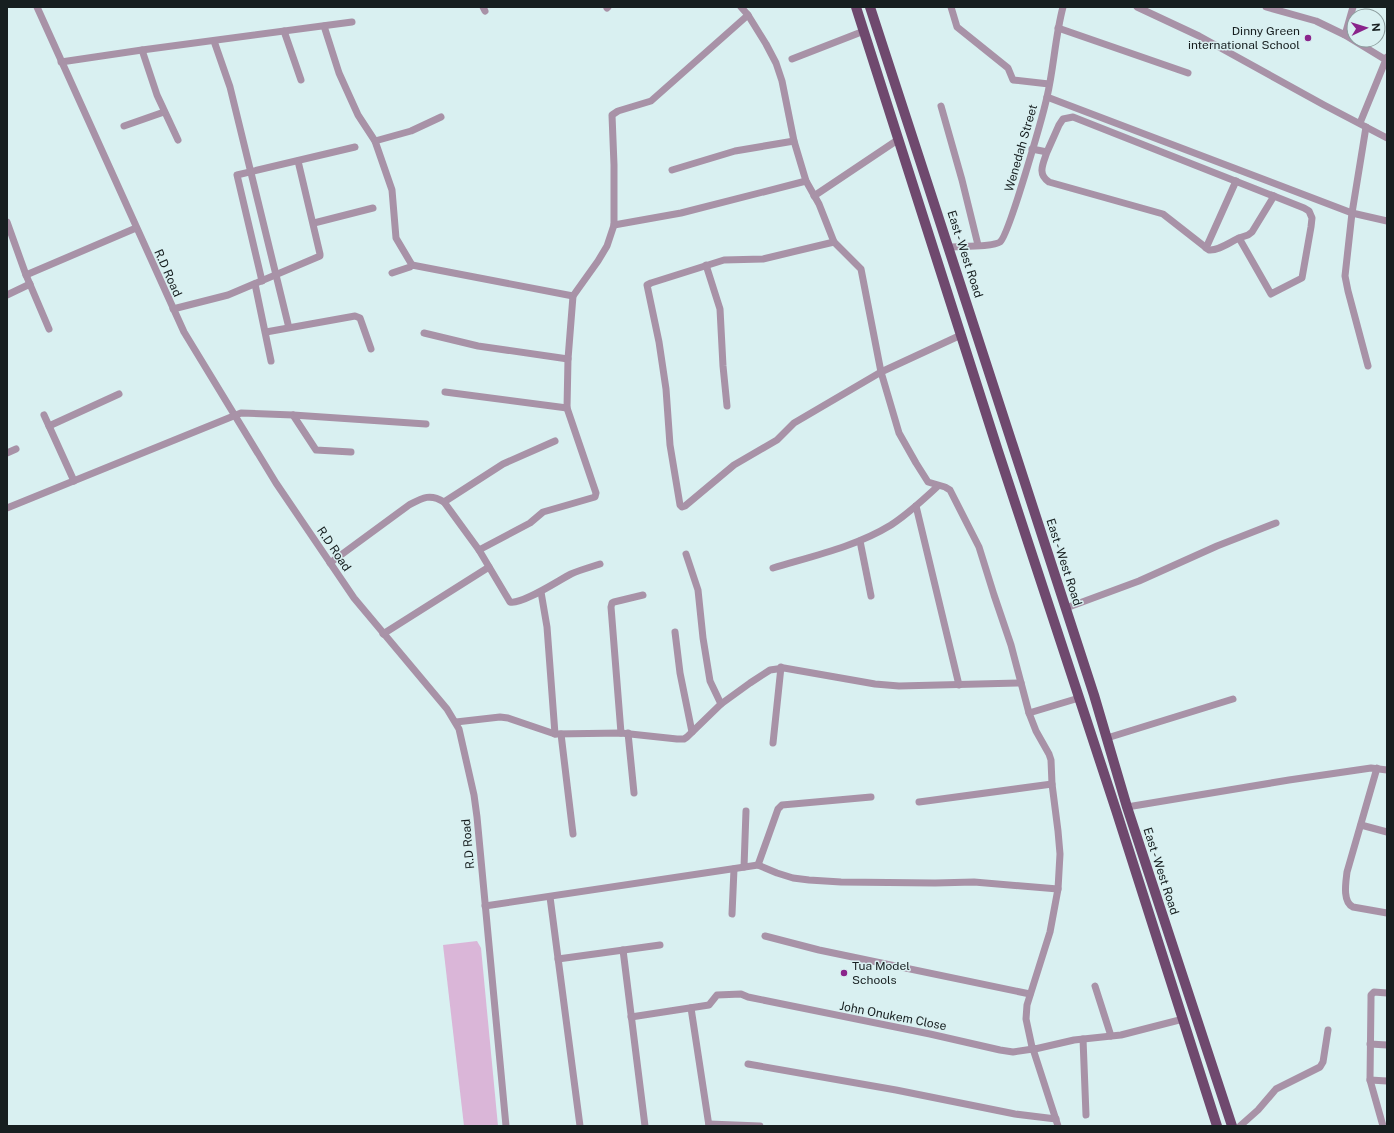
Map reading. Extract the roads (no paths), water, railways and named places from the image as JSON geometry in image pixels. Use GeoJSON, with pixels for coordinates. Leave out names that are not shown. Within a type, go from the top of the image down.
{"type":"FeatureCollection","features":[{"type":"Feature","properties":{"kind":"main road","name":"East - West Road"},"geometry":{"type":"LineString","coordinates":[[856,7],[1217,1126]]}},
{"type":"Feature","properties":{"kind":"main road","name":"East - West Road"},"geometry":{"type":"LineString","coordinates":[[870,7],[1094,695],[1127,807],[1232,1126]]}},
{"type":"Feature","properties":{"kind":"main road"},"geometry":{"type":"LineString","coordinates":[[998,451],[1013,447]]}},
{"type":"Feature","properties":{"kind":"street","name":"R.D Road"},"geometry":{"type":"LineString","coordinates":[[37,7],[184,332],[276,483],[354,598],[447,709],[459,729],[476,807],[506,1126]]}},
{"type":"Feature","properties":{"kind":"street"},"geometry":{"type":"LineString","coordinates":[[741,7],[748,15],[776,63],[782,81],[794,141],[806,181],[834,242],[861,269],[881,372],[901,439],[928,482],[950,490],[979,547],[1011,645],[1029,713],[1036,731],[1050,754],[1060,854],[1058,889],[1050,932],[1030,994],[1027,1005],[1026,1019],[1033,1049],[1057,1122],[896,1090],[748,1064]]}},
{"type":"Feature","properties":{"kind":"street"},"geometry":{"type":"LineString","coordinates":[[950,7],[957,27],[1008,68],[1013,80],[1049,84]]}},
{"type":"Feature","properties":{"kind":"street","name":"Wenedah Street"},"geometry":{"type":"LineString","coordinates":[[949,247],[995,244],[1003,239],[1014,212],[1047,97],[1058,28],[1063,7]]}},
{"type":"Feature","properties":{"kind":"street"},"geometry":{"type":"LineString","coordinates":[[1137,7],[1199,36],[1387,138]]}},
{"type":"Feature","properties":{"kind":"street"},"geometry":{"type":"LineString","coordinates":[[1266,7],[1307,18],[1345,35],[1386,58],[1360,123]]}},
{"type":"Feature","properties":{"kind":"street"},"geometry":{"type":"LineString","coordinates":[[1345,35],[1353,7]]}},
{"type":"Feature","properties":{"kind":"street"},"geometry":{"type":"LineString","coordinates":[[480,550],[530,523],[543,512],[595,496],[596,494],[567,408],[568,359],[573,296],[607,246],[614,225],[612,115],[613,113],[651,101],[748,15]]}},
{"type":"Feature","properties":{"kind":"street"},"geometry":{"type":"LineString","coordinates":[[61,62],[352,22]]}},
{"type":"Feature","properties":{"kind":"street"},"geometry":{"type":"LineString","coordinates":[[324,26],[339,73],[358,116],[375,141],[392,190],[396,238],[412,265]]}},
{"type":"Feature","properties":{"kind":"street"},"geometry":{"type":"LineString","coordinates":[[1058,28],[1188,73]]}},
{"type":"Feature","properties":{"kind":"street"},"geometry":{"type":"LineString","coordinates":[[284,31],[300,80]]}},
{"type":"Feature","properties":{"kind":"street"},"geometry":{"type":"LineString","coordinates":[[792,59],[864,31]]}},
{"type":"Feature","properties":{"kind":"street"},"geometry":{"type":"LineString","coordinates":[[214,41],[230,87],[288,324]]}},
{"type":"Feature","properties":{"kind":"street"},"geometry":{"type":"LineString","coordinates":[[142,50],[153,86],[178,140]]}},
{"type":"Feature","properties":{"kind":"street"},"geometry":{"type":"LineString","coordinates":[[1047,97],[1352,214],[1387,221]]}},
{"type":"Feature","properties":{"kind":"street"},"geometry":{"type":"LineString","coordinates":[[941,106],[962,180],[978,245]]}},
{"type":"Feature","properties":{"kind":"street"},"geometry":{"type":"LineString","coordinates":[[124,126],[164,112]]}},
{"type":"Feature","properties":{"kind":"street"},"geometry":{"type":"LineString","coordinates":[[375,141],[411,131],[441,117]]}},
{"type":"Feature","properties":{"kind":"street"},"geometry":{"type":"LineString","coordinates":[[1239,238],[1269,293],[1272,294],[1302,278],[1312,218],[1309,210],[1274,196],[1236,181],[1073,117],[1063,119],[1059,124],[1043,163],[1042,172],[1044,179],[1163,214],[1206,248],[1216,250],[1230,241],[1239,238],[1248,235],[1252,232],[1274,196]]}},
{"type":"Feature","properties":{"kind":"street"},"geometry":{"type":"LineString","coordinates":[[1366,126],[1352,214],[1346,276],[1348,291],[1368,366]]}},
{"type":"Feature","properties":{"kind":"street"},"geometry":{"type":"LineString","coordinates":[[814,196],[899,139]]}},
{"type":"Feature","properties":{"kind":"street"},"geometry":{"type":"LineString","coordinates":[[672,170],[735,151],[794,141]]}},
{"type":"Feature","properties":{"kind":"street"},"geometry":{"type":"LineString","coordinates":[[271,361],[258,282],[237,175],[355,147]]}},
{"type":"Feature","properties":{"kind":"street"},"geometry":{"type":"LineString","coordinates":[[1032,149],[1047,152]]}},
{"type":"Feature","properties":{"kind":"street"},"geometry":{"type":"LineString","coordinates":[[173,309],[228,295],[320,256],[314,223],[298,161]]}},
{"type":"Feature","properties":{"kind":"street"},"geometry":{"type":"LineString","coordinates":[[614,225],[681,213],[806,181]]}},
{"type":"Feature","properties":{"kind":"street"},"geometry":{"type":"LineString","coordinates":[[1206,248],[1236,181]]}},
{"type":"Feature","properties":{"kind":"street"},"geometry":{"type":"LineString","coordinates":[[314,223],[373,208]]}},
{"type":"Feature","properties":{"kind":"street"},"geometry":{"type":"LineString","coordinates":[[7,222],[26,275],[49,329]]}},
{"type":"Feature","properties":{"kind":"street"},"geometry":{"type":"LineString","coordinates":[[26,275],[136,228]]}},
{"type":"Feature","properties":{"kind":"street"},"geometry":{"type":"LineString","coordinates":[[834,242],[762,259],[731,259],[706,265],[647,285],[659,342],[666,389],[670,445],[680,505],[682,507],[734,465],[777,440],[794,423],[881,372],[961,335]]}},
{"type":"Feature","properties":{"kind":"street"},"geometry":{"type":"LineString","coordinates":[[392,273],[412,265],[573,296]]}},
{"type":"Feature","properties":{"kind":"street"},"geometry":{"type":"LineString","coordinates":[[706,265],[720,310],[727,406]]}},
{"type":"Feature","properties":{"kind":"street"},"geometry":{"type":"LineString","coordinates":[[7,295],[30,284]]}},
{"type":"Feature","properties":{"kind":"street"},"geometry":{"type":"LineString","coordinates":[[266,332],[356,316],[360,318],[371,349]]}},
{"type":"Feature","properties":{"kind":"street"},"geometry":{"type":"LineString","coordinates":[[424,333],[478,346],[568,359]]}},
{"type":"Feature","properties":{"kind":"street"},"geometry":{"type":"LineString","coordinates":[[445,392],[567,408]]}},
{"type":"Feature","properties":{"kind":"street"},"geometry":{"type":"LineString","coordinates":[[49,426],[119,394]]}},
{"type":"Feature","properties":{"kind":"street"},"geometry":{"type":"LineString","coordinates":[[7,508],[241,413],[252,412],[426,424]]}},
{"type":"Feature","properties":{"kind":"street"},"geometry":{"type":"LineString","coordinates":[[44,415],[74,481]]}},
{"type":"Feature","properties":{"kind":"street"},"geometry":{"type":"LineString","coordinates":[[293,415],[316,450],[351,452]]}},
{"type":"Feature","properties":{"kind":"street"},"geometry":{"type":"LineString","coordinates":[[444,502],[503,464],[555,440]]}},
{"type":"Feature","properties":{"kind":"street"},"geometry":{"type":"LineString","coordinates":[[7,453],[16,450]]}},
{"type":"Feature","properties":{"kind":"street"},"geometry":{"type":"LineString","coordinates":[[773,568],[860,541],[891,525],[916,506],[938,486]]}},
{"type":"Feature","properties":{"kind":"street"},"geometry":{"type":"LineString","coordinates":[[330,563],[409,505],[422,498],[436,497],[444,502],[480,550],[510,602],[516,602],[541,592],[572,574],[600,564]]}},
{"type":"Feature","properties":{"kind":"street"},"geometry":{"type":"LineString","coordinates":[[916,506],[959,685]]}},
{"type":"Feature","properties":{"kind":"street"},"geometry":{"type":"LineString","coordinates":[[1066,608],[1139,581],[1218,546],[1276,523]]}},
{"type":"Feature","properties":{"kind":"street"},"geometry":{"type":"LineString","coordinates":[[860,541],[871,596]]}},
{"type":"Feature","properties":{"kind":"street"},"geometry":{"type":"LineString","coordinates":[[686,554],[698,590],[703,638],[710,681],[721,704]]}},
{"type":"Feature","properties":{"kind":"street"},"geometry":{"type":"LineString","coordinates":[[383,634],[489,567]]}},
{"type":"Feature","properties":{"kind":"street"},"geometry":{"type":"LineString","coordinates":[[541,592],[547,627],[558,734],[572,834]]}},
{"type":"Feature","properties":{"kind":"street"},"geometry":{"type":"LineString","coordinates":[[634,793],[625,733],[611,607],[612,603],[614,602],[643,594]]}},
{"type":"Feature","properties":{"kind":"street"},"geometry":{"type":"LineString","coordinates":[[675,632],[680,673],[692,732]]}},
{"type":"Feature","properties":{"kind":"street"},"geometry":{"type":"LineString","coordinates":[[456,722],[500,717],[508,718],[558,734],[625,733],[677,739],[687,737],[721,704],[770,670],[780,667],[875,684],[898,686],[1021,683]]}},
{"type":"Feature","properties":{"kind":"street"},"geometry":{"type":"LineString","coordinates":[[773,743],[780,667]]}},
{"type":"Feature","properties":{"kind":"street"},"geometry":{"type":"LineString","coordinates":[[1029,713],[1079,698]]}},
{"type":"Feature","properties":{"kind":"street"},"geometry":{"type":"LineString","coordinates":[[1106,738],[1233,699]]}},
{"type":"Feature","properties":{"kind":"street"},"geometry":{"type":"LineString","coordinates":[[1127,807],[1289,780],[1376,768],[1387,770]]}},
{"type":"Feature","properties":{"kind":"street"},"geometry":{"type":"LineString","coordinates":[[1376,768],[1347,872],[1347,902],[1349,906],[1353,908],[1387,913]]}},
{"type":"Feature","properties":{"kind":"street"},"geometry":{"type":"LineString","coordinates":[[919,802],[1052,784]]}},
{"type":"Feature","properties":{"kind":"street"},"geometry":{"type":"LineString","coordinates":[[758,865],[778,809],[782,806],[871,797]]}},
{"type":"Feature","properties":{"kind":"street"},"geometry":{"type":"LineString","coordinates":[[744,867],[746,811]]}},
{"type":"Feature","properties":{"kind":"street"},"geometry":{"type":"LineString","coordinates":[[1360,825],[1387,832]]}},
{"type":"Feature","properties":{"kind":"street"},"geometry":{"type":"LineString","coordinates":[[485,906],[758,865],[782,875],[809,880],[841,882],[974,882],[1058,889]]}},
{"type":"Feature","properties":{"kind":"street"},"geometry":{"type":"LineString","coordinates":[[732,914],[734,869]]}},
{"type":"Feature","properties":{"kind":"street"},"geometry":{"type":"LineString","coordinates":[[550,897],[580,1126]]}},
{"type":"Feature","properties":{"kind":"street"},"geometry":{"type":"LineString","coordinates":[[768,937],[819,950],[1030,994]]}},
{"type":"Feature","properties":{"kind":"street"},"geometry":{"type":"LineString","coordinates":[[558,959],[660,945]]}},
{"type":"Feature","properties":{"kind":"street"},"geometry":{"type":"LineString","coordinates":[[623,950],[645,1126]]}},
{"type":"Feature","properties":{"kind":"street"},"geometry":{"type":"LineString","coordinates":[[1095,986],[1111,1036]]}},
{"type":"Feature","properties":{"kind":"street"},"geometry":{"type":"LineString","coordinates":[[1383,1126],[1370,1080],[1371,995],[1374,992],[1387,993]]}},
{"type":"Feature","properties":{"kind":"street","name":"John Onukem Close"},"geometry":{"type":"LineString","coordinates":[[691,1008],[709,1005],[717,995],[741,994],[748,997],[1013,1052],[1082,1039],[1121,1035],[1183,1019]]}},
{"type":"Feature","properties":{"kind":"street"},"geometry":{"type":"LineString","coordinates":[[631,1017],[691,1008],[709,1125],[760,1126]]}},
{"type":"Feature","properties":{"kind":"street"},"geometry":{"type":"LineString","coordinates":[[1240,1126],[1258,1110],[1276,1089],[1320,1067],[1323,1062],[1328,1030]]}},
{"type":"Feature","properties":{"kind":"street"},"geometry":{"type":"LineString","coordinates":[[1082,1039],[1086,1115]]}},
{"type":"Feature","properties":{"kind":"street"},"geometry":{"type":"LineString","coordinates":[[1370,1044],[1387,1045]]}},
{"type":"Feature","properties":{"kind":"street"},"geometry":{"type":"LineString","coordinates":[[1370,1080],[1387,1081]]}},
{"type":"Feature","properties":{"kind":"place","name":"Dinny Green international School"},"geometry":{"type":"Point","coordinates":[1308,38]}},
{"type":"Feature","properties":{"kind":"place","name":"Tua Model Schools"},"geometry":{"type":"Point","coordinates":[844,973]}}]}
